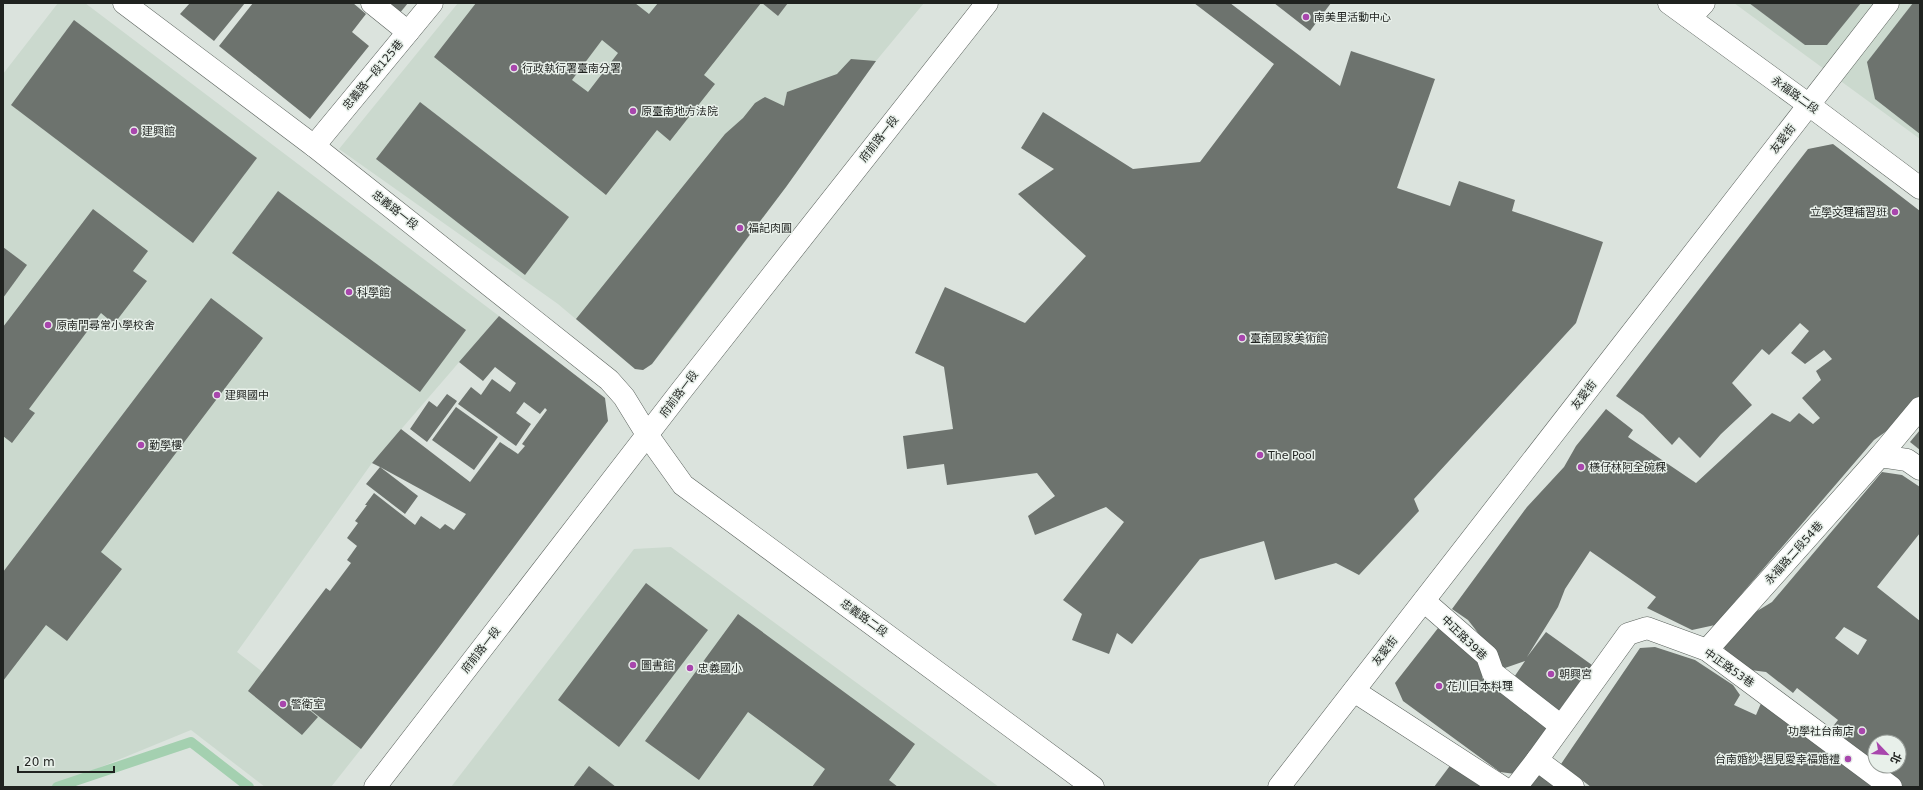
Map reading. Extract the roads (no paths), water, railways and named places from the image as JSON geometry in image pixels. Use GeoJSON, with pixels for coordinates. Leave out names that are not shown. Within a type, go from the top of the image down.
{"type":"FeatureCollection","features":[{"type":"Feature","properties":{"kind":"street","name":"忠義路一段"},"geometry":{"type":"LineString","coordinates":[[124,3],[314,146],[609,380],[624,397],[648,436]]}},
{"type":"Feature","properties":{"kind":"street"},"geometry":{"type":"LineString","coordinates":[[372,3],[408,32]]}},
{"type":"Feature","properties":{"kind":"street","name":"忠義路一段125巷"},"geometry":{"type":"LineString","coordinates":[[314,146],[432,3]]}},
{"type":"Feature","properties":{"kind":"street","name":"府前路一段"},"geometry":{"type":"LineString","coordinates":[[375,787],[686,385],[986,3]]}},
{"type":"Feature","properties":{"kind":"street","name":"永福路二段"},"geometry":{"type":"LineString","coordinates":[[1669,3],[1697,11],[1809,105],[1920,188]]}},
{"type":"Feature","properties":{"kind":"street","name":"友愛街"},"geometry":{"type":"LineString","coordinates":[[1279,787],[1888,3]]}},
{"type":"Feature","properties":{"kind":"street","name":"永福路二段54巷"},"geometry":{"type":"LineString","coordinates":[[1708,650],[1880,456],[1920,408]]}},
{"type":"Feature","properties":{"kind":"street","name":"忠義路二段"},"geometry":{"type":"LineString","coordinates":[[648,436],[683,485],[1093,787]]}},
{"type":"Feature","properties":{"kind":"street"},"geometry":{"type":"LineString","coordinates":[[1880,456],[1907,460],[1920,469]]}},
{"type":"Feature","properties":{"kind":"street","name":"中正路39巷"},"geometry":{"type":"LineString","coordinates":[[1424,601],[1487,656],[1493,673],[1561,726]]}},
{"type":"Feature","properties":{"kind":"street","name":"中正路53巷"},"geometry":{"type":"LineString","coordinates":[[1561,726],[1628,634],[1647,628],[1708,650],[1891,787]]}},
{"type":"Feature","properties":{"kind":"street"},"geometry":{"type":"LineString","coordinates":[[1354,691],[1502,787]]}},
{"type":"Feature","properties":{"kind":"street"},"geometry":{"type":"LineString","coordinates":[[1516,787],[1561,726]]}},
{"type":"Feature","properties":{"kind":"street"},"geometry":{"type":"LineString","coordinates":[[1537,760],[1573,787]]}},
{"type":"Feature","properties":{"kind":"waterway"},"geometry":{"type":"LineString","coordinates":[[57,787],[191,742],[249,787]]}},
{"type":"Feature","properties":{"kind":"place","name":"南美里活動中心"},"geometry":{"type":"Point","coordinates":[1306,17]}},
{"type":"Feature","properties":{"kind":"place","name":"行政執行署臺南分署"},"geometry":{"type":"Point","coordinates":[514,68]}},
{"type":"Feature","properties":{"kind":"place","name":"原臺南地方法院"},"geometry":{"type":"Point","coordinates":[633,111]}},
{"type":"Feature","properties":{"kind":"place","name":"建興館"},"geometry":{"type":"Point","coordinates":[134,131]}},
{"type":"Feature","properties":{"kind":"place","name":"立學文理補習班"},"geometry":{"type":"Point","coordinates":[1895,212]}},
{"type":"Feature","properties":{"kind":"place","name":"福記肉圓"},"geometry":{"type":"Point","coordinates":[740,228]}},
{"type":"Feature","properties":{"kind":"place","name":"科學館"},"geometry":{"type":"Point","coordinates":[349,292]}},
{"type":"Feature","properties":{"kind":"place","name":"原南門尋常小學校舍"},"geometry":{"type":"Point","coordinates":[48,325]}},
{"type":"Feature","properties":{"kind":"place","name":"臺南國家美術館"},"geometry":{"type":"Point","coordinates":[1242,338]}},
{"type":"Feature","properties":{"kind":"place","name":"建興國中"},"geometry":{"type":"Point","coordinates":[217,395]}},
{"type":"Feature","properties":{"kind":"place","name":"勤學樓"},"geometry":{"type":"Point","coordinates":[141,445]}},
{"type":"Feature","properties":{"kind":"place","name":"The Pool"},"geometry":{"type":"Point","coordinates":[1260,455]}},
{"type":"Feature","properties":{"kind":"place","name":"檨仔林阿全碗粿"},"geometry":{"type":"Point","coordinates":[1581,467]}},
{"type":"Feature","properties":{"kind":"place","name":"圖書館"},"geometry":{"type":"Point","coordinates":[633,665]}},
{"type":"Feature","properties":{"kind":"place","name":"忠義國小"},"geometry":{"type":"Point","coordinates":[690,668]}},
{"type":"Feature","properties":{"kind":"place","name":"朝興宮"},"geometry":{"type":"Point","coordinates":[1551,674]}},
{"type":"Feature","properties":{"kind":"place","name":"花川日本料理"},"geometry":{"type":"Point","coordinates":[1439,686]}},
{"type":"Feature","properties":{"kind":"place","name":"警衛室"},"geometry":{"type":"Point","coordinates":[283,704]}},
{"type":"Feature","properties":{"kind":"place","name":"功學社台南店"},"geometry":{"type":"Point","coordinates":[1862,731]}},
{"type":"Feature","properties":{"kind":"place","name":"台南婚紗-遇見愛幸福婚禮"},"geometry":{"type":"Point","coordinates":[1848,759]}}]}
